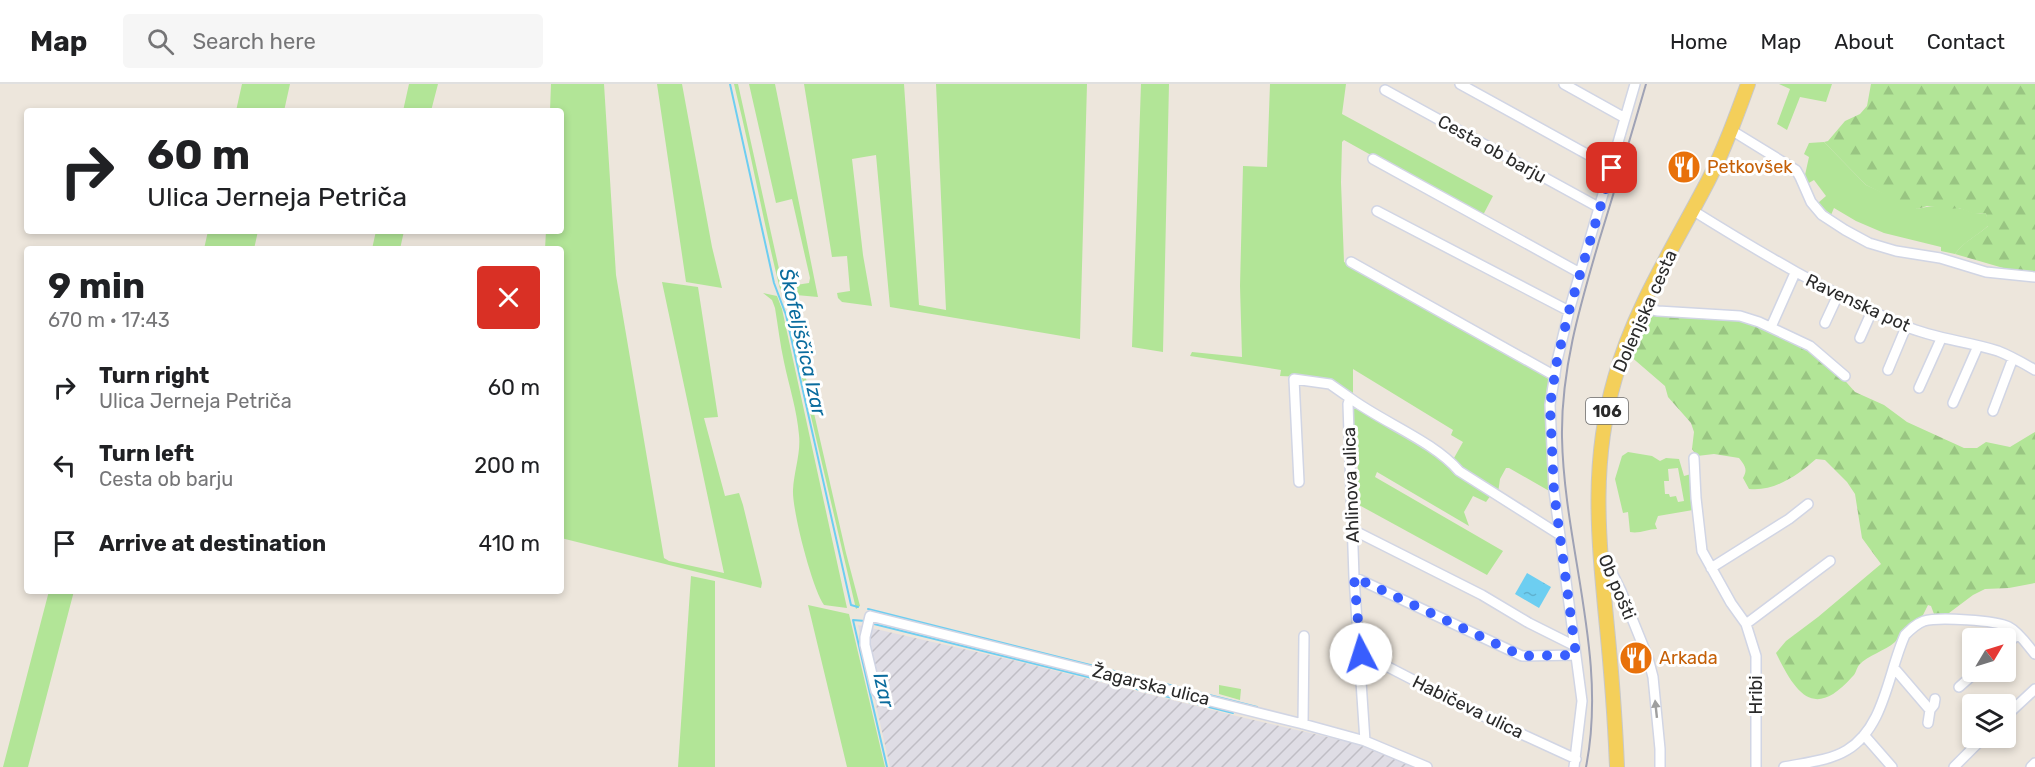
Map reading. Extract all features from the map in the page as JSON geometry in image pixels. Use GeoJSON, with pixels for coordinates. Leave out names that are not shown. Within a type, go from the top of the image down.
{"type":"FeatureCollection","features":[{"type":"Feature","properties":{"kind":"main road","name":"Dolenjska cesta"},"geometry":{"type":"LineString","coordinates":[[1617,767],[1614,699],[1599,547],[1600,449],[1615,378],[1627,343],[1642,308],[1708,180],[1731,130],[1748,84]]}},
{"type":"Feature","properties":{"kind":"street"},"geometry":{"type":"LineString","coordinates":[[1460,84],[1612,168]]}},
{"type":"Feature","properties":{"kind":"street"},"geometry":{"type":"LineString","coordinates":[[1564,84],[1625,118]]}},
{"type":"Feature","properties":{"kind":"street"},"geometry":{"type":"LineString","coordinates":[[1575,763],[1582,701],[1560,535],[1551,447],[1550,405],[1569,311],[1635,84]]}},
{"type":"Feature","properties":{"kind":"street","name":"Cesta ob barju"},"geometry":{"type":"LineString","coordinates":[[1385,90],[1600,208]]}},
{"type":"Feature","properties":{"kind":"street"},"geometry":{"type":"LineString","coordinates":[[1731,130],[1796,171],[1811,202],[1822,215],[1869,243],[1896,251],[1940,258],[1986,272],[2035,277]]}},
{"type":"Feature","properties":{"kind":"street"},"geometry":{"type":"LineString","coordinates":[[1373,159],[1580,273]]}},
{"type":"Feature","properties":{"kind":"street","name":"Ravenska pot"},"geometry":{"type":"LineString","coordinates":[[1692,210],[1795,273],[1906,327],[1941,339],[1978,346],[2013,358],[2035,370]]}},
{"type":"Feature","properties":{"kind":"street"},"geometry":{"type":"LineString","coordinates":[[1377,211],[1569,311]]}},
{"type":"Feature","properties":{"kind":"street"},"geometry":{"type":"LineString","coordinates":[[1351,262],[1555,376]]}},
{"type":"Feature","properties":{"kind":"street"},"geometry":{"type":"LineString","coordinates":[[1771,327],[1795,273]]}},
{"type":"Feature","properties":{"kind":"street"},"geometry":{"type":"LineString","coordinates":[[1825,323],[1838,295]]}},
{"type":"Feature","properties":{"kind":"street"},"geometry":{"type":"LineString","coordinates":[[1642,308],[1740,316],[1771,327],[1810,346],[1845,376]]}},
{"type":"Feature","properties":{"kind":"street"},"geometry":{"type":"LineString","coordinates":[[1860,338],[1872,311]]}},
{"type":"Feature","properties":{"kind":"street"},"geometry":{"type":"LineString","coordinates":[[1888,370],[1906,327]]}},
{"type":"Feature","properties":{"kind":"street"},"geometry":{"type":"LineString","coordinates":[[1919,388],[1941,339]]}},
{"type":"Feature","properties":{"kind":"street"},"geometry":{"type":"LineString","coordinates":[[1953,403],[1978,346]]}},
{"type":"Feature","properties":{"kind":"street"},"geometry":{"type":"LineString","coordinates":[[1993,411],[2013,358]]}},
{"type":"Feature","properties":{"kind":"street"},"geometry":{"type":"LineString","coordinates":[[1299,482],[1294,379],[1330,384],[1365,409],[1447,458],[1459,471],[1560,535]]}},
{"type":"Feature","properties":{"kind":"street","name":"Ahlinova ulica"},"geometry":{"type":"LineString","coordinates":[[1350,398],[1348,404],[1354,577],[1361,654],[1365,741]]}},
{"type":"Feature","properties":{"kind":"street","name":"Hribi"},"geometry":{"type":"LineString","coordinates":[[1694,458],[1702,551],[1746,624],[1756,656],[1756,767]]}},
{"type":"Feature","properties":{"kind":"street"},"geometry":{"type":"LineString","coordinates":[[1711,568],[1789,519],[1808,504]]}},
{"type":"Feature","properties":{"kind":"street"},"geometry":{"type":"LineString","coordinates":[[1353,530],[1482,595],[1575,651]]}},
{"type":"Feature","properties":{"kind":"street","name":"Ob pošti"},"geometry":{"type":"LineString","coordinates":[[1599,547],[1621,591],[1648,658],[1654,687],[1660,767]]}},
{"type":"Feature","properties":{"kind":"street"},"geometry":{"type":"LineString","coordinates":[[1746,624],[1830,561]]}},
{"type":"Feature","properties":{"kind":"street"},"geometry":{"type":"LineString","coordinates":[[1354,577],[1522,656],[1575,651]]}},
{"type":"Feature","properties":{"kind":"street","name":"Žagarska ulica"},"geometry":{"type":"LineString","coordinates":[[885,702],[876,692],[865,645],[870,616],[1303,724],[1365,741],[1427,767]]}},
{"type":"Feature","properties":{"kind":"street"},"geometry":{"type":"LineString","coordinates":[[1784,767],[1818,764],[1846,751],[1864,735],[1876,717],[1905,635],[1923,621],[1937,619],[1997,623],[2010,627],[2035,654]]}},
{"type":"Feature","properties":{"kind":"street"},"geometry":{"type":"LineString","coordinates":[[1303,724],[1304,636]]}},
{"type":"Feature","properties":{"kind":"street","name":"Habičeva ulica"},"geometry":{"type":"LineString","coordinates":[[1361,654],[1575,763]]}},
{"type":"Feature","properties":{"kind":"street"},"geometry":{"type":"LineString","coordinates":[[1894,668],[1930,710]]}},
{"type":"Feature","properties":{"kind":"street"},"geometry":{"type":"LineString","coordinates":[[1959,687],[1965,682]]}},
{"type":"Feature","properties":{"kind":"street"},"geometry":{"type":"LineString","coordinates":[[2016,707],[2035,689]]}},
{"type":"Feature","properties":{"kind":"street"},"geometry":{"type":"LineString","coordinates":[[1928,723],[1935,699]]}},
{"type":"Feature","properties":{"kind":"street"},"geometry":{"type":"LineString","coordinates":[[1864,735],[1892,767]]}},
{"type":"Feature","properties":{"kind":"street"},"geometry":{"type":"LineString","coordinates":[[1953,767],[1973,748]]}},
{"type":"Feature","properties":{"kind":"street"},"geometry":{"type":"LineString","coordinates":[[2031,767],[2035,764]]}},
{"type":"Feature","properties":{"kind":"shaded area"},"geometry":{"type":"Polygon","coordinates":[[[858,625],[1366,746],[1418,767],[890,767],[858,625]]]}},
{"type":"Feature","properties":{"kind":"green space"},"geometry":{"type":"Polygon","coordinates":[[[242,84],[290,84],[285,108],[237,108],[242,84]]]}},
{"type":"Feature","properties":{"kind":"green space"},"geometry":{"type":"Polygon","coordinates":[[[409,84],[438,84],[432,108],[404,108],[409,84]]]}},
{"type":"Feature","properties":{"kind":"green space"},"geometry":{"type":"Polygon","coordinates":[[[551,84],[604,84],[616,275],[664,558],[724,573],[662,282],[698,287],[718,417],[704,418],[725,496],[739,493],[762,583],[761,588],[564,539],[564,246],[545,246],[546,234],[564,234],[564,108],[550,108],[551,84]]]}},
{"type":"Feature","properties":{"kind":"green space"},"geometry":{"type":"Polygon","coordinates":[[[657,84],[682,84],[712,247],[722,288],[686,282],[657,84]]]}},
{"type":"Feature","properties":{"kind":"green space"},"geometry":{"type":"Polygon","coordinates":[[[734,84],[738,84],[783,287],[809,283],[810,278],[792,199],[776,203],[749,84],[775,84],[818,297],[785,294],[780,289],[734,84]]]}},
{"type":"Feature","properties":{"kind":"green space"},"geometry":{"type":"Polygon","coordinates":[[[804,84],[904,84],[919,305],[946,310],[936,84],[1087,84],[1080,339],[890,307],[876,155],[852,159],[863,255],[872,306],[842,302],[837,293],[850,291],[847,256],[832,257],[804,84]]]}},
{"type":"Feature","properties":{"kind":"green space"},"geometry":{"type":"Polygon","coordinates":[[[1141,84],[1169,84],[1163,352],[1132,347],[1141,84]]]}},
{"type":"Feature","properties":{"kind":"green space"},"geometry":{"type":"Polygon","coordinates":[[[1270,84],[1346,84],[1342,114],[1493,196],[1482,217],[1344,140],[1342,142],[1344,262],[1547,375],[1550,379],[1551,492],[1506,468],[1500,479],[1498,493],[1460,469],[1454,458],[1463,442],[1451,435],[1453,430],[1353,369],[1353,395],[1304,377],[1280,376],[1281,370],[1190,356],[1192,352],[1242,357],[1240,286],[1243,166],[1267,167],[1270,84]]]}},
{"type":"Feature","properties":{"kind":"green space"},"geometry":{"type":"Polygon","coordinates":[[[1779,84],[1832,84],[1826,102],[1800,97],[1787,130],[1777,124],[1790,89],[1779,84]]]}},
{"type":"Feature","properties":{"kind":"green space"},"geometry":{"type":"Polygon","coordinates":[[[1871,84],[2035,84],[2035,274],[2024,274],[1955,254],[1966,242],[1988,226],[1986,213],[1974,214],[1959,208],[1927,206],[1918,209],[1909,207],[1866,185],[1824,142],[1828,141],[1845,121],[1860,114],[1867,106],[1871,84]]]}},
{"type":"Feature","properties":{"kind":"green space"},"geometry":{"type":"Polygon","coordinates":[[[1824,142],[1866,185],[1918,209],[1943,207],[1986,213],[1989,225],[1955,254],[1941,251],[1941,247],[1884,233],[1834,208],[1831,215],[1818,203],[1826,196],[1814,180],[1807,184],[1805,175],[1809,157],[1804,154],[1809,143],[1824,142]]]}},
{"type":"Feature","properties":{"kind":"green space"},"geometry":{"type":"Polygon","coordinates":[[[207,234],[257,234],[255,246],[205,246],[207,234]]]}},
{"type":"Feature","properties":{"kind":"green space"},"geometry":{"type":"Polygon","coordinates":[[[375,234],[403,234],[401,246],[373,246],[375,234]]]}},
{"type":"Feature","properties":{"kind":"green space"},"geometry":{"type":"Polygon","coordinates":[[[763,293],[777,296],[782,309],[847,608],[824,605],[814,583],[804,549],[793,490],[799,449],[795,407],[775,308],[772,300],[763,293]]]}},
{"type":"Feature","properties":{"kind":"green space"},"geometry":{"type":"Polygon","coordinates":[[[787,314],[792,317],[860,606],[856,609],[787,314]]]}},
{"type":"Feature","properties":{"kind":"green space"},"geometry":{"type":"Polygon","coordinates":[[[1674,314],[1743,317],[1811,350],[1832,366],[1855,392],[1884,405],[1907,422],[1964,448],[1977,448],[1986,442],[2010,447],[2035,432],[2035,583],[2009,588],[1985,589],[1945,616],[1934,614],[1931,606],[1928,605],[1922,617],[1910,625],[1895,642],[1859,665],[1853,676],[1839,690],[1827,697],[1817,699],[1807,696],[1791,680],[1776,653],[1786,641],[1881,564],[1862,538],[1855,494],[1847,482],[1825,460],[1816,459],[1801,471],[1776,485],[1749,489],[1743,478],[1745,468],[1739,458],[1714,454],[1697,456],[1692,449],[1694,432],[1691,423],[1668,397],[1665,386],[1629,355],[1647,316],[1674,314]]]}},
{"type":"Feature","properties":{"kind":"green space"},"geometry":{"type":"Polygon","coordinates":[[[1353,404],[1452,466],[1491,495],[1486,502],[1473,496],[1464,512],[1469,526],[1377,472],[1375,477],[1503,551],[1487,575],[1359,505],[1358,470],[1351,414],[1353,404]]]}},
{"type":"Feature","properties":{"kind":"green space"},"geometry":{"type":"Polygon","coordinates":[[[1628,452],[1652,456],[1660,461],[1666,458],[1679,459],[1684,476],[1691,474],[1693,510],[1658,516],[1655,524],[1657,529],[1630,532],[1628,512],[1623,513],[1615,479],[1622,456],[1628,452]],[[1678,468],[1668,469],[1669,481],[1664,481],[1665,494],[1669,494],[1670,497],[1676,496],[1678,502],[1684,501],[1678,468]]]}},
{"type":"Feature","properties":{"kind":"green space"},"geometry":{"type":"Polygon","coordinates":[[[691,576],[715,581],[715,767],[678,767],[691,576]]]}},
{"type":"Feature","properties":{"kind":"green space"},"geometry":{"type":"Polygon","coordinates":[[[48,594],[73,594],[28,767],[3,767],[48,594]]]}},
{"type":"Feature","properties":{"kind":"green space"},"geometry":{"type":"Polygon","coordinates":[[[808,605],[849,614],[885,767],[847,767],[808,605]]]}},
{"type":"Feature","properties":{"kind":"green space"},"geometry":{"type":"Polygon","coordinates":[[[1219,685],[1241,689],[1240,700],[1219,694],[1219,685]]]}},
{"type":"Feature","properties":{"kind":"water"},"geometry":{"type":"Polygon","coordinates":[[[1527,573],[1551,587],[1539,608],[1515,594],[1527,573]]]}},
{"type":"Feature","properties":{"kind":"waterway","name":"Škofeljščica Izar"},"geometry":{"type":"LineString","coordinates":[[730,84],[774,283],[786,315],[851,605],[858,607]]}},
{"type":"Feature","properties":{"kind":"waterway"},"geometry":{"type":"LineString","coordinates":[[868,609],[1257,707]]}},
{"type":"Feature","properties":{"kind":"waterway","name":"Izar"},"geometry":{"type":"LineString","coordinates":[[865,621],[853,620],[887,767]]}},
{"type":"Feature","properties":{"kind":"waterway"},"geometry":{"type":"LineString","coordinates":[[874,624],[1233,713]]}},
{"type":"Feature","properties":{"kind":"railway"},"geometry":{"type":"LineString","coordinates":[[1586,767],[1591,726],[1592,684],[1589,643],[1565,478],[1562,437],[1565,387],[1568,362],[1585,289],[1646,84]]}},
{"type":"Feature","properties":{"kind":"place","name":"Petkovšek"},"geometry":{"type":"Point","coordinates":[1684,167]}},
{"type":"Feature","properties":{"kind":"place","name":"Arkada"},"geometry":{"type":"Point","coordinates":[1636,658]}},
{"type":"Feature","properties":{"kind":"route"},"geometry":{"type":"LineString","coordinates":[[1361,654],[1354,577],[1522,656],[1576,655],[1554,492],[1550,405],[1557,361],[1569,311],[1612,168]]}}]}
